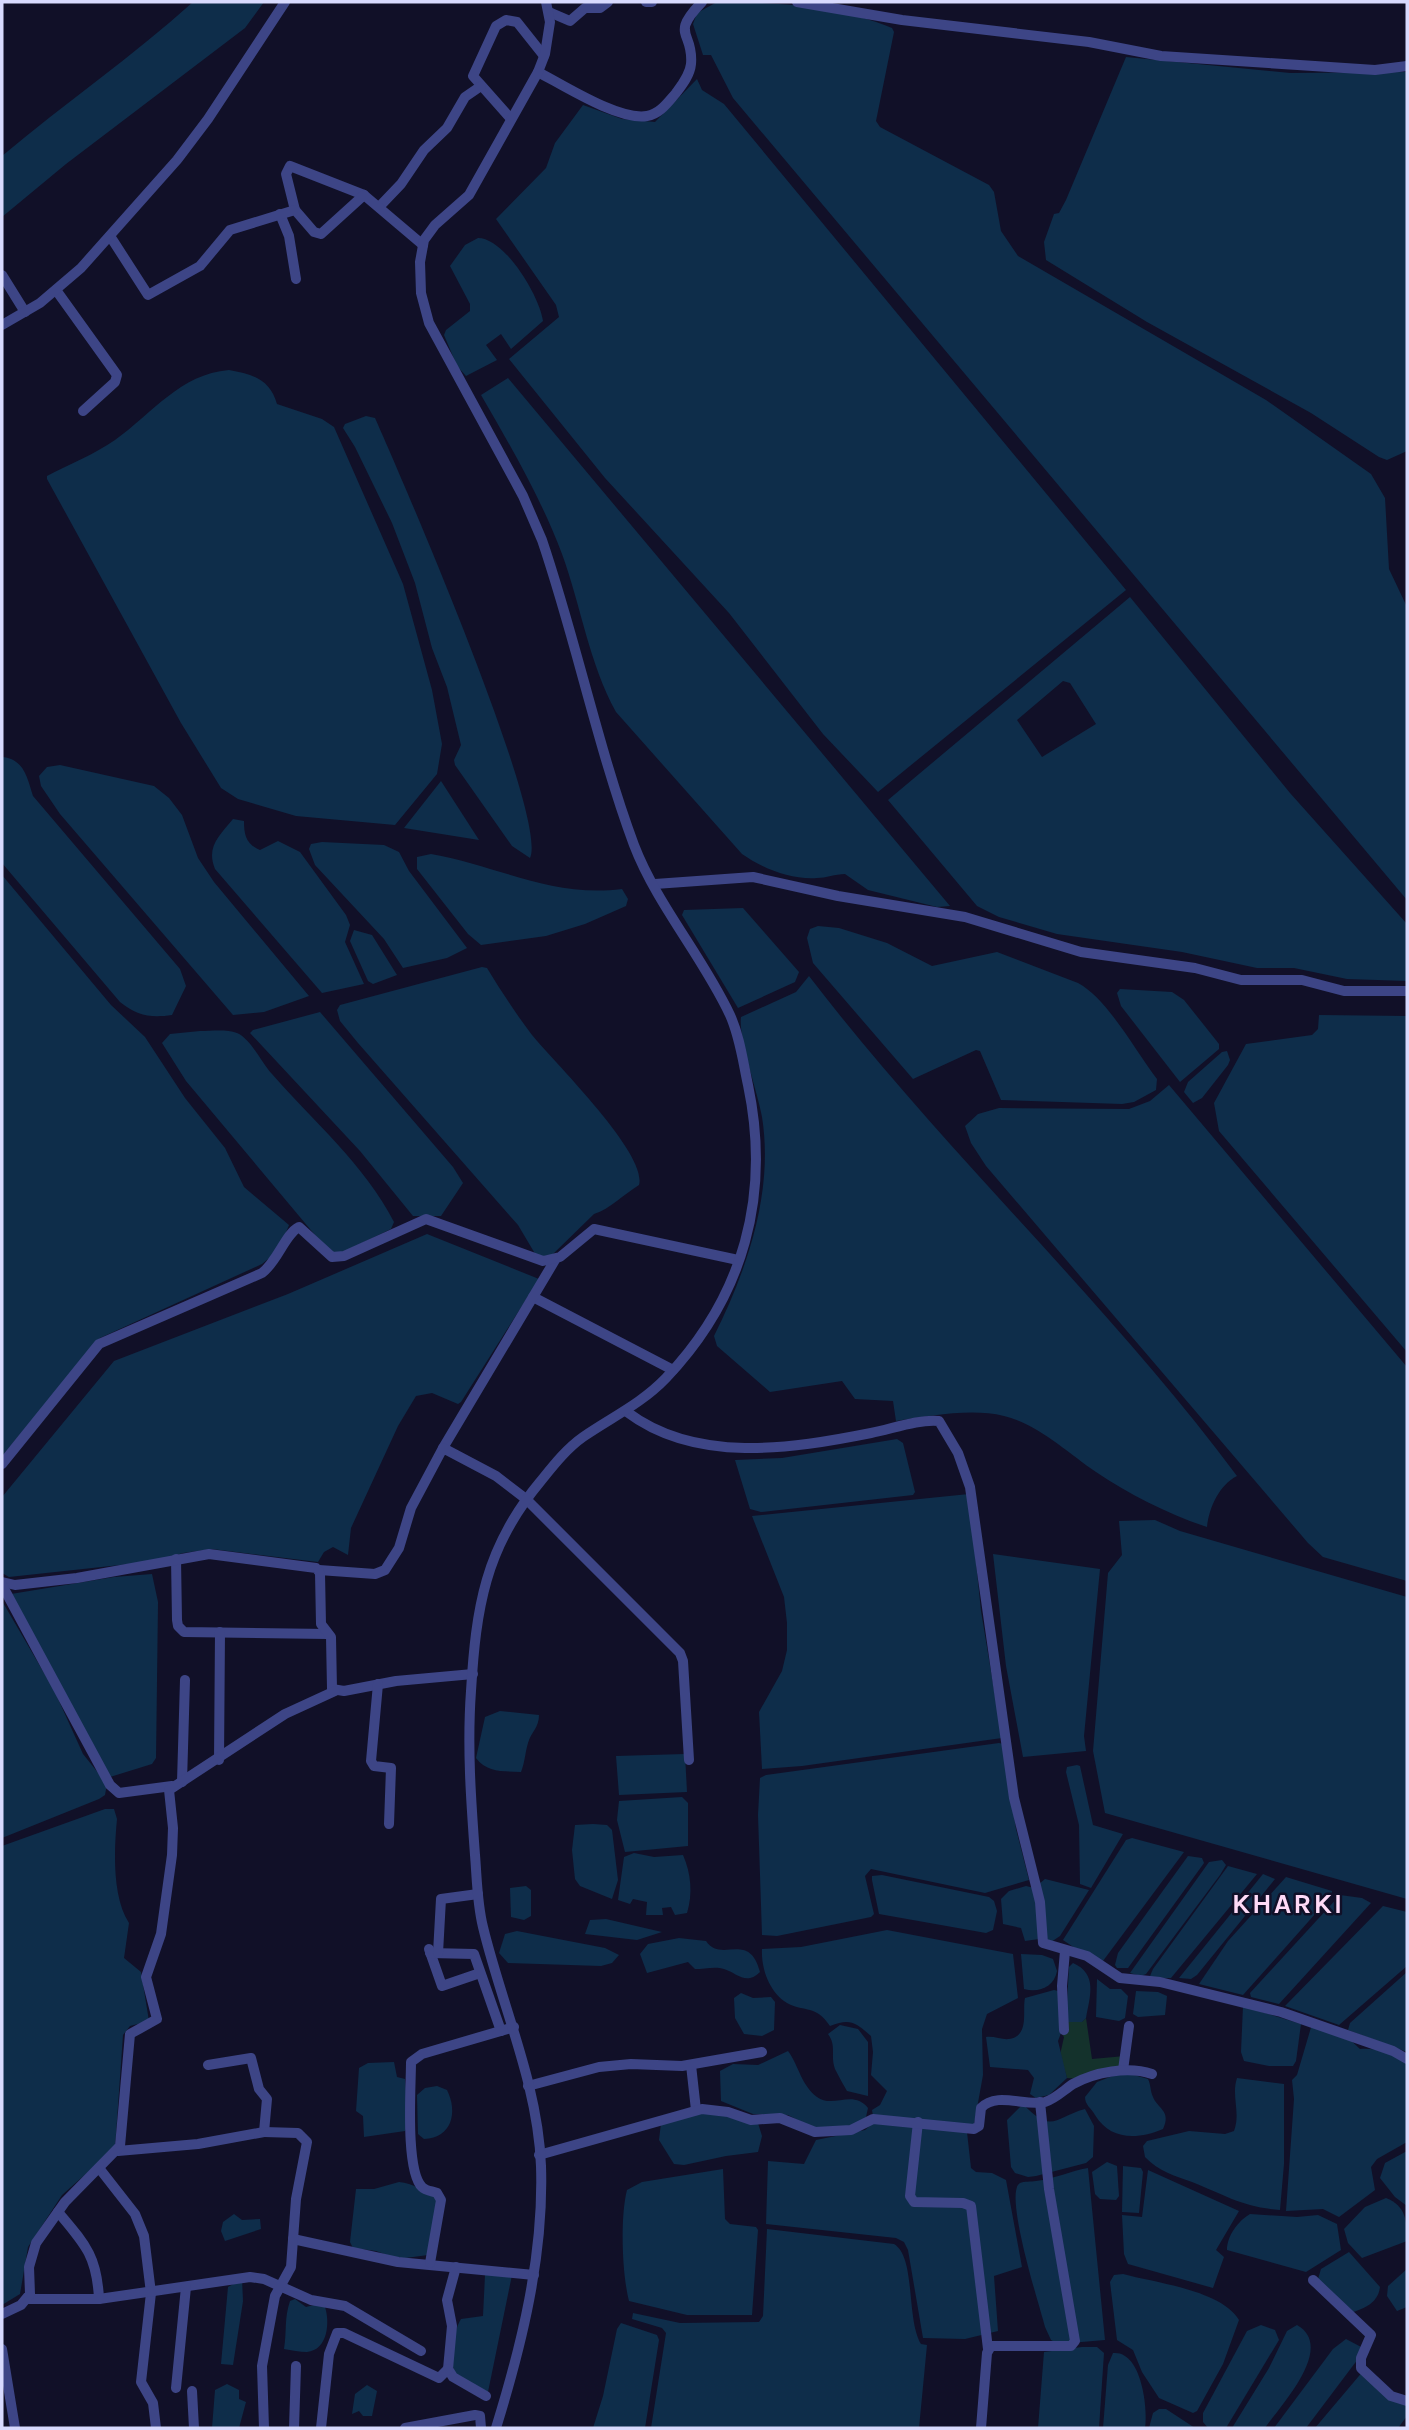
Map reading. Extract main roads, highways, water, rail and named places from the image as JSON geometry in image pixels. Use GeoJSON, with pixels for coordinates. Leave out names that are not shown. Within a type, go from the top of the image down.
{"type":"FeatureCollection","features":[{"type":"Feature","properties":{"kind":"water"},"geometry":{"type":"Polygon","coordinates":[[[193,2],[264,2],[245,28],[66,164],[2,217],[2,156],[193,2]]]}},
{"type":"Feature","properties":{"kind":"water"},"geometry":{"type":"Polygon","coordinates":[[[717,2],[806,6],[850,14],[892,28],[894,32],[876,121],[880,127],[989,185],[994,192],[1001,231],[1018,256],[1266,400],[1371,474],[1385,498],[1389,569],[1407,607],[1407,900],[733,98],[711,55],[703,55],[693,24],[697,13],[717,2]]]}},
{"type":"Feature","properties":{"kind":"water"},"geometry":{"type":"Polygon","coordinates":[[[1126,57],[1290,73],[1407,72],[1407,451],[1387,460],[1379,457],[1311,413],[1147,322],[1046,260],[1044,242],[1054,214],[1059,213],[1066,200],[1126,57]]]}},
{"type":"Feature","properties":{"kind":"water"},"geometry":{"type":"Polygon","coordinates":[[[697,79],[702,90],[724,104],[1126,590],[878,792],[823,734],[729,613],[605,478],[509,359],[559,317],[556,305],[496,219],[546,168],[555,143],[583,105],[622,119],[655,122],[697,79]]]}},
{"type":"Feature","properties":{"kind":"water"},"geometry":{"type":"Polygon","coordinates":[[[478,238],[499,248],[520,270],[535,298],[543,321],[511,349],[501,334],[486,345],[497,360],[466,376],[457,366],[444,335],[446,330],[470,311],[470,304],[450,266],[465,245],[478,238]]]}},
{"type":"Feature","properties":{"kind":"water"},"geometry":{"type":"Polygon","coordinates":[[[229,370],[245,373],[265,383],[277,404],[322,419],[334,427],[403,584],[432,690],[442,744],[437,774],[395,825],[296,816],[238,799],[221,788],[181,723],[47,479],[47,476],[115,440],[181,387],[212,373],[229,370]]]}},
{"type":"Feature","properties":{"kind":"water"},"geometry":{"type":"Polygon","coordinates":[[[508,378],[950,906],[937,907],[868,890],[845,874],[820,878],[797,877],[777,872],[750,859],[742,854],[616,712],[599,674],[554,533],[525,473],[481,395],[508,378]]]}},
{"type":"Feature","properties":{"kind":"water"},"geometry":{"type":"Polygon","coordinates":[[[366,416],[375,418],[390,452],[496,716],[530,830],[530,858],[512,846],[455,765],[454,760],[461,745],[447,687],[432,648],[415,583],[392,523],[343,428],[345,424],[366,416]]]}},
{"type":"Feature","properties":{"kind":"water"},"geometry":{"type":"Polygon","coordinates":[[[1130,597],[1290,793],[1407,924],[1407,981],[1347,979],[1294,968],[1257,968],[1182,952],[1057,934],[999,917],[977,906],[888,800],[1130,597]],[[1063,681],[1017,720],[1042,757],[1096,724],[1070,683],[1063,681]]]}},
{"type":"Feature","properties":{"kind":"water"},"geometry":{"type":"Polygon","coordinates":[[[2,757],[20,765],[33,796],[180,969],[186,986],[172,1015],[144,1015],[120,1002],[2,863],[2,757]]]}},
{"type":"Feature","properties":{"kind":"water"},"geometry":{"type":"Polygon","coordinates":[[[60,765],[154,786],[169,798],[182,815],[198,858],[214,882],[309,996],[264,1012],[233,1015],[60,814],[41,786],[39,776],[47,767],[60,765]]]}},
{"type":"Feature","properties":{"kind":"water"},"geometry":{"type":"Polygon","coordinates":[[[441,781],[479,840],[404,828],[441,781]]]}},
{"type":"Feature","properties":{"kind":"water"},"geometry":{"type":"Polygon","coordinates":[[[233,819],[244,821],[247,838],[260,850],[278,841],[300,852],[346,915],[350,925],[345,942],[364,984],[322,993],[215,869],[212,854],[215,842],[233,819]]]}},
{"type":"Feature","properties":{"kind":"water"},"geometry":{"type":"Polygon","coordinates":[[[322,842],[384,845],[399,852],[409,871],[467,948],[447,958],[403,968],[384,939],[315,865],[309,849],[311,844],[322,842]]]}},
{"type":"Feature","properties":{"kind":"water"},"geometry":{"type":"Polygon","coordinates":[[[431,854],[549,885],[596,891],[622,889],[628,899],[626,906],[585,924],[546,936],[481,945],[468,934],[417,869],[417,857],[431,854]]]}},
{"type":"Feature","properties":{"kind":"water"},"geometry":{"type":"Polygon","coordinates":[[[2,875],[111,1005],[145,1037],[185,1098],[225,1148],[244,1187],[289,1225],[279,1250],[262,1264],[100,1338],[2,1456],[2,875]]]}},
{"type":"Feature","properties":{"kind":"water"},"geometry":{"type":"Polygon","coordinates":[[[743,908],[799,972],[795,982],[738,1008],[682,915],[684,910],[743,908]]]}},
{"type":"Feature","properties":{"kind":"water"},"geometry":{"type":"Polygon","coordinates":[[[818,926],[839,928],[887,943],[932,966],[997,952],[1078,983],[1111,1013],[1157,1079],[1156,1090],[1134,1102],[1122,1104],[1001,1100],[980,1051],[976,1050],[913,1079],[813,963],[807,938],[810,929],[818,926]]]}},
{"type":"Feature","properties":{"kind":"water"},"geometry":{"type":"Polygon","coordinates":[[[354,930],[372,935],[397,975],[373,984],[368,981],[350,941],[354,930]]]}},
{"type":"Feature","properties":{"kind":"water"},"geometry":{"type":"Polygon","coordinates":[[[482,967],[487,968],[532,1035],[615,1131],[638,1171],[639,1185],[594,1214],[552,1255],[537,1257],[518,1225],[358,1043],[340,1021],[337,1010],[340,1005],[482,967]]]}},
{"type":"Feature","properties":{"kind":"water"},"geometry":{"type":"Polygon","coordinates":[[[809,976],[914,1103],[1134,1348],[1237,1476],[1225,1485],[1216,1498],[1207,1527],[1164,1510],[1122,1488],[1041,1432],[1017,1420],[991,1414],[964,1413],[896,1421],[893,1401],[855,1399],[842,1381],[770,1392],[717,1346],[714,1336],[737,1284],[755,1230],[764,1174],[762,1117],[742,1038],[741,1017],[796,992],[809,976]]]}},
{"type":"Feature","properties":{"kind":"water"},"geometry":{"type":"Polygon","coordinates":[[[1120,989],[1172,992],[1184,1000],[1219,1044],[1219,1049],[1180,1082],[1121,1006],[1117,993],[1120,989]]]}},
{"type":"Feature","properties":{"kind":"water"},"geometry":{"type":"Polygon","coordinates":[[[320,1012],[453,1167],[463,1183],[441,1216],[413,1216],[360,1151],[250,1033],[320,1012]]]}},
{"type":"Feature","properties":{"kind":"water"},"geometry":{"type":"Polygon","coordinates":[[[1319,1015],[1407,1016],[1407,1352],[1219,1131],[1214,1103],[1246,1044],[1312,1035],[1318,1029],[1319,1015]]]}},
{"type":"Feature","properties":{"kind":"water"},"geometry":{"type":"Polygon","coordinates":[[[233,1032],[247,1040],[272,1074],[338,1144],[368,1181],[394,1222],[391,1229],[339,1254],[332,1253],[320,1241],[186,1081],[162,1043],[170,1034],[233,1032]]]}},
{"type":"Feature","properties":{"kind":"water"},"geometry":{"type":"Polygon","coordinates":[[[1227,1051],[1230,1060],[1228,1065],[1202,1098],[1193,1103],[1184,1092],[1188,1082],[1222,1052],[1227,1051]]]}},
{"type":"Feature","properties":{"kind":"water"},"geometry":{"type":"Polygon","coordinates":[[[1169,1085],[1407,1367],[1407,1581],[1323,1557],[1308,1543],[986,1166],[971,1143],[965,1126],[978,1114],[999,1108],[1129,1109],[1150,1101],[1169,1085]]]}},
{"type":"Feature","properties":{"kind":"water"},"geometry":{"type":"Polygon","coordinates":[[[427,1234],[539,1279],[461,1402],[458,1404],[432,1393],[416,1396],[398,1426],[351,1528],[348,1555],[333,1547],[324,1552],[318,1562],[212,1549],[183,1553],[157,1561],[9,1577],[2,1573],[2,1497],[114,1361],[288,1294],[427,1234]]]}},
{"type":"Feature","properties":{"kind":"water"},"geometry":{"type":"Polygon","coordinates":[[[897,1439],[903,1443],[915,1492],[913,1495],[761,1512],[750,1509],[735,1460],[782,1458],[897,1439]]]}},
{"type":"Feature","properties":{"kind":"water"},"geometry":{"type":"Polygon","coordinates":[[[969,1494],[981,1611],[1002,1738],[802,1766],[762,1769],[759,1712],[782,1671],[787,1650],[787,1623],[784,1597],[752,1516],[969,1494]]]}},
{"type":"Feature","properties":{"kind":"water"},"geometry":{"type":"Polygon","coordinates":[[[1155,1520],[1180,1531],[1407,1597],[1407,1899],[1105,1813],[1093,1751],[1108,1573],[1122,1555],[1119,1521],[1155,1520]]]}},
{"type":"Feature","properties":{"kind":"water"},"geometry":{"type":"Polygon","coordinates":[[[993,1554],[1100,1569],[1084,1736],[1086,1751],[1023,1757],[1006,1666],[993,1554]]]}},
{"type":"Feature","properties":{"kind":"water"},"geometry":{"type":"Polygon","coordinates":[[[152,1574],[158,1602],[156,1758],[152,1764],[110,1777],[11,1594],[114,1577],[152,1574]]]}},
{"type":"Feature","properties":{"kind":"water"},"geometry":{"type":"Polygon","coordinates":[[[2,1601],[54,1690],[83,1754],[107,1784],[105,1795],[99,1799],[2,1838],[2,1601]]]}},
{"type":"Feature","properties":{"kind":"water"},"geometry":{"type":"Polygon","coordinates":[[[500,1711],[539,1715],[521,1772],[491,1769],[476,1758],[485,1717],[500,1711]]]}},
{"type":"Feature","properties":{"kind":"water"},"geometry":{"type":"Polygon","coordinates":[[[1003,1744],[1016,1829],[1029,1880],[985,1893],[871,1869],[865,1876],[874,1914],[871,1917],[777,1936],[762,1935],[758,1815],[760,1778],[1003,1744]]]}},
{"type":"Feature","properties":{"kind":"water"},"geometry":{"type":"Polygon","coordinates":[[[685,1754],[687,1792],[619,1795],[616,1756],[685,1754]]]}},
{"type":"Feature","properties":{"kind":"water"},"geometry":{"type":"Polygon","coordinates":[[[1080,1766],[1093,1825],[1123,1834],[1091,1888],[1080,1884],[1079,1825],[1066,1772],[1067,1767],[1080,1766]]]}},
{"type":"Feature","properties":{"kind":"water"},"geometry":{"type":"Polygon","coordinates":[[[682,1797],[688,1803],[688,1846],[625,1852],[617,1820],[619,1801],[682,1797]]]}},
{"type":"Feature","properties":{"kind":"water"},"geometry":{"type":"Polygon","coordinates":[[[105,1809],[114,1809],[117,1819],[117,1887],[123,1912],[129,1923],[124,1958],[141,1972],[149,2021],[130,2026],[123,2035],[115,2148],[62,2195],[28,2247],[20,2294],[2,2305],[2,1846],[105,1809]]]}},
{"type":"Feature","properties":{"kind":"water"},"geometry":{"type":"Polygon","coordinates":[[[575,1825],[607,1825],[612,1830],[618,1880],[612,1899],[580,1886],[575,1879],[572,1850],[575,1825]]]}},
{"type":"Feature","properties":{"kind":"water"},"geometry":{"type":"Polygon","coordinates":[[[1132,1838],[1184,1852],[1100,1965],[1063,1940],[1126,1840],[1132,1838]]]}},
{"type":"Feature","properties":{"kind":"water"},"geometry":{"type":"Polygon","coordinates":[[[634,1853],[654,1857],[683,1855],[690,1884],[687,1913],[675,1915],[671,1907],[662,1908],[663,1915],[646,1915],[647,1902],[633,1899],[630,1904],[618,1900],[624,1857],[634,1853]]]}},
{"type":"Feature","properties":{"kind":"water"},"geometry":{"type":"Polygon","coordinates":[[[1188,1856],[1202,1858],[1204,1863],[1128,1968],[1117,1968],[1115,1965],[1118,1953],[1188,1856]]]}},
{"type":"Feature","properties":{"kind":"water"},"geometry":{"type":"Polygon","coordinates":[[[1222,1860],[1226,1865],[1220,1875],[1146,1974],[1141,1976],[1130,1973],[1209,1862],[1222,1860]]]}},
{"type":"Feature","properties":{"kind":"water"},"geometry":{"type":"Polygon","coordinates":[[[1228,1866],[1257,1874],[1171,1978],[1150,1976],[1153,1969],[1228,1866]]]}},
{"type":"Feature","properties":{"kind":"water"},"geometry":{"type":"Polygon","coordinates":[[[1263,1874],[1275,1879],[1197,1975],[1191,1979],[1179,1978],[1263,1874]]]}},
{"type":"Feature","properties":{"kind":"water"},"geometry":{"type":"Polygon","coordinates":[[[882,1875],[989,1897],[994,1901],[997,1911],[993,1930],[986,1933],[879,1914],[872,1876],[882,1875]]]}},
{"type":"Feature","properties":{"kind":"water"},"geometry":{"type":"Polygon","coordinates":[[[1286,1877],[1332,1891],[1332,1895],[1243,1995],[1199,1984],[1228,1941],[1286,1877]]]}},
{"type":"Feature","properties":{"kind":"water"},"geometry":{"type":"Polygon","coordinates":[[[1045,1879],[1089,1890],[1060,1936],[1051,1942],[1046,1938],[1039,1884],[1045,1879]]]}},
{"type":"Feature","properties":{"kind":"water"},"geometry":{"type":"Polygon","coordinates":[[[526,1886],[531,1890],[531,1916],[524,1920],[511,1917],[510,1888],[526,1886]]]}},
{"type":"Feature","properties":{"kind":"water"},"geometry":{"type":"Polygon","coordinates":[[[1026,1886],[1034,1888],[1036,1894],[1039,1939],[1025,1941],[1021,1928],[1003,1924],[1001,1899],[1009,1891],[1026,1886]]]}},
{"type":"Feature","properties":{"kind":"water"},"geometry":{"type":"Polygon","coordinates":[[[1340,1895],[1362,1898],[1371,1903],[1279,2004],[1251,1997],[1250,1993],[1340,1895]]]}},
{"type":"Feature","properties":{"kind":"water"},"geometry":{"type":"Polygon","coordinates":[[[1383,1906],[1407,1912],[1407,1966],[1339,2025],[1285,2006],[1383,1906]]]}},
{"type":"Feature","properties":{"kind":"water"},"geometry":{"type":"Polygon","coordinates":[[[606,1919],[662,1932],[637,1940],[585,1934],[590,1920],[606,1919]]]}},
{"type":"Feature","properties":{"kind":"water"},"geometry":{"type":"Polygon","coordinates":[[[887,1930],[1013,1954],[1018,1998],[987,2014],[982,2029],[983,2075],[974,2125],[873,2116],[872,2110],[880,2105],[887,2091],[871,2075],[871,2036],[861,2027],[848,2022],[830,2026],[815,2012],[787,2003],[775,1993],[767,1979],[762,1949],[801,1947],[887,1930]]]}},
{"type":"Feature","properties":{"kind":"water"},"geometry":{"type":"Polygon","coordinates":[[[517,1931],[605,1948],[619,1955],[612,1963],[601,1966],[508,1963],[499,1953],[505,1934],[517,1931]]]}},
{"type":"Feature","properties":{"kind":"water"},"geometry":{"type":"Polygon","coordinates":[[[679,1938],[706,1941],[719,1950],[742,1950],[755,1960],[760,1972],[746,1978],[721,1968],[695,1969],[688,1962],[647,1973],[640,1954],[648,1944],[679,1938]]]}},
{"type":"Feature","properties":{"kind":"water"},"geometry":{"type":"Polygon","coordinates":[[[1021,1954],[1042,1955],[1053,1959],[1057,1971],[1053,1981],[1040,1989],[1024,1989],[1021,1954]]]}},
{"type":"Feature","properties":{"kind":"water"},"geometry":{"type":"Polygon","coordinates":[[[1073,1963],[1086,1973],[1089,1979],[1089,2002],[1086,2018],[1082,2022],[1066,2022],[1069,1967],[1073,1963]]]}},
{"type":"Feature","properties":{"kind":"water"},"geometry":{"type":"Polygon","coordinates":[[[1407,1972],[1407,2052],[1348,2030],[1350,2023],[1407,1972]]]}},
{"type":"Feature","properties":{"kind":"water"},"geometry":{"type":"Polygon","coordinates":[[[1097,1979],[1110,1989],[1121,1989],[1128,1996],[1125,2018],[1119,2021],[1096,2017],[1097,1979]]]}},
{"type":"Feature","properties":{"kind":"water"},"geometry":{"type":"Polygon","coordinates":[[[1058,1991],[1061,2033],[1058,2041],[1067,2078],[1049,2095],[1036,2098],[1030,2094],[1034,2078],[1028,2070],[990,2067],[986,2037],[1016,2037],[1023,2028],[1025,1998],[1058,1991]]]}},
{"type":"Feature","properties":{"kind":"water"},"geometry":{"type":"Polygon","coordinates":[[[1136,1991],[1158,1992],[1167,1996],[1165,2015],[1138,2017],[1133,2014],[1136,1991]]]}},
{"type":"Feature","properties":{"kind":"water"},"geometry":{"type":"Polygon","coordinates":[[[741,1993],[753,1998],[771,1997],[775,2002],[774,2030],[762,2036],[744,2034],[735,2018],[734,1998],[741,1993]]]}},
{"type":"Feature","properties":{"kind":"water"},"geometry":{"type":"Polygon","coordinates":[[[1243,2006],[1301,2024],[1293,2066],[1269,2066],[1244,2061],[1241,2052],[1243,2006]]]}},
{"type":"Feature","properties":{"kind":"water"},"geometry":{"type":"Polygon","coordinates":[[[1312,2024],[1345,2035],[1360,2049],[1385,2052],[1407,2063],[1407,2142],[1377,2159],[1371,2167],[1375,2190],[1339,2217],[1323,2209],[1286,2211],[1294,2099],[1292,2080],[1297,2075],[1312,2024]]]}},
{"type":"Feature","properties":{"kind":"water"},"geometry":{"type":"Polygon","coordinates":[[[840,2025],[858,2029],[868,2042],[868,2096],[847,2091],[835,2069],[832,2043],[828,2034],[840,2025]]]}},
{"type":"Feature","properties":{"kind":"water"},"geometry":{"type":"Polygon","coordinates":[[[788,2051],[807,2087],[817,2097],[830,2101],[856,2100],[868,2108],[866,2117],[851,2127],[813,2128],[788,2115],[753,2114],[721,2101],[720,2071],[733,2064],[758,2065],[788,2051]]]}},
{"type":"Feature","properties":{"kind":"water"},"geometry":{"type":"Polygon","coordinates":[[[394,2062],[397,2077],[405,2079],[409,2122],[405,2131],[364,2137],[363,2116],[356,2111],[359,2068],[368,2063],[394,2062]]]}},
{"type":"Feature","properties":{"kind":"water"},"geometry":{"type":"Polygon","coordinates":[[[1115,2075],[1134,2075],[1148,2079],[1153,2097],[1165,2114],[1163,2129],[1144,2135],[1125,2136],[1101,2123],[1085,2097],[1097,2082],[1115,2075]]]}},
{"type":"Feature","properties":{"kind":"water"},"geometry":{"type":"Polygon","coordinates":[[[1237,2078],[1284,2084],[1284,2164],[1280,2210],[1234,2200],[1167,2172],[1145,2157],[1143,2146],[1147,2141],[1189,2131],[1225,2134],[1234,2131],[1237,2118],[1237,2078]]]}},
{"type":"Feature","properties":{"kind":"water"},"geometry":{"type":"Polygon","coordinates":[[[437,2086],[447,2090],[452,2115],[441,2134],[424,2139],[418,2134],[417,2095],[425,2088],[437,2086]]]}},
{"type":"Feature","properties":{"kind":"water"},"geometry":{"type":"Polygon","coordinates":[[[1023,2104],[1047,2121],[1054,2121],[1085,2109],[1094,2126],[1093,2157],[1086,2163],[1036,2176],[1028,2177],[1015,2173],[1011,2167],[1007,2120],[1023,2104]]]}},
{"type":"Feature","properties":{"kind":"water"},"geometry":{"type":"Polygon","coordinates":[[[707,2111],[758,2123],[762,2136],[758,2152],[684,2165],[674,2164],[659,2140],[661,2123],[707,2111]]]}},
{"type":"Feature","properties":{"kind":"water"},"geometry":{"type":"Polygon","coordinates":[[[873,2123],[967,2132],[971,2168],[976,2172],[992,2173],[1006,2180],[1022,2267],[994,2276],[998,2331],[965,2339],[923,2338],[908,2250],[904,2242],[896,2238],[766,2224],[768,2161],[804,2164],[816,2140],[865,2130],[873,2123]]]}},
{"type":"Feature","properties":{"kind":"water"},"geometry":{"type":"Polygon","coordinates":[[[1407,2151],[1407,2206],[1395,2197],[1380,2178],[1385,2163],[1407,2151]]]}},
{"type":"Feature","properties":{"kind":"water"},"geometry":{"type":"Polygon","coordinates":[[[1107,2162],[1117,2166],[1119,2196],[1116,2200],[1100,2199],[1095,2194],[1092,2172],[1107,2162]]]}},
{"type":"Feature","properties":{"kind":"water"},"geometry":{"type":"Polygon","coordinates":[[[1123,2166],[1141,2168],[1143,2172],[1139,2213],[1122,2212],[1123,2166]]]}},
{"type":"Feature","properties":{"kind":"water"},"geometry":{"type":"Polygon","coordinates":[[[1088,2168],[1105,2340],[1058,2344],[1051,2340],[1045,2327],[1030,2275],[1019,2227],[1016,2191],[1022,2182],[1043,2180],[1088,2168]]]}},
{"type":"Feature","properties":{"kind":"water"},"geometry":{"type":"Polygon","coordinates":[[[723,2169],[725,2219],[730,2224],[756,2227],[758,2230],[752,2315],[687,2315],[629,2301],[623,2246],[623,2215],[627,2190],[642,2182],[723,2169]]]}},
{"type":"Feature","properties":{"kind":"water"},"geometry":{"type":"Polygon","coordinates":[[[1148,2170],[1239,2211],[1216,2250],[1224,2257],[1213,2288],[1128,2264],[1124,2254],[1122,2215],[1142,2217],[1148,2170]]]}},
{"type":"Feature","properties":{"kind":"water"},"geometry":{"type":"Polygon","coordinates":[[[399,2182],[438,2197],[428,2255],[398,2259],[376,2251],[353,2248],[350,2242],[356,2189],[374,2189],[399,2182]]]}},
{"type":"Feature","properties":{"kind":"water"},"geometry":{"type":"Polygon","coordinates":[[[1386,2198],[1398,2205],[1404,2215],[1407,2241],[1362,2258],[1348,2243],[1344,2229],[1365,2207],[1386,2198]]]}},
{"type":"Feature","properties":{"kind":"water"},"geometry":{"type":"Polygon","coordinates":[[[234,2214],[242,2220],[260,2219],[261,2229],[225,2241],[221,2231],[223,2222],[234,2214]]]}},
{"type":"Feature","properties":{"kind":"water"},"geometry":{"type":"Polygon","coordinates":[[[1250,2214],[1297,2217],[1318,2215],[1337,2224],[1341,2250],[1306,2272],[1227,2250],[1234,2229],[1250,2214]]]}},
{"type":"Feature","properties":{"kind":"water"},"geometry":{"type":"Polygon","coordinates":[[[767,2229],[894,2244],[901,2251],[908,2275],[916,2333],[921,2344],[927,2345],[919,2428],[651,2428],[666,2333],[662,2328],[632,2319],[633,2313],[680,2323],[759,2322],[763,2316],[767,2229]]]}},
{"type":"Feature","properties":{"kind":"water"},"geometry":{"type":"Polygon","coordinates":[[[1349,2252],[1380,2287],[1374,2301],[1351,2313],[1318,2279],[1321,2269],[1349,2252]]]}},
{"type":"Feature","properties":{"kind":"water"},"geometry":{"type":"Polygon","coordinates":[[[1407,2269],[1407,2307],[1397,2311],[1387,2296],[1388,2286],[1407,2269]]]}},
{"type":"Feature","properties":{"kind":"water"},"geometry":{"type":"Polygon","coordinates":[[[493,2272],[512,2275],[488,2392],[457,2375],[452,2356],[454,2338],[461,2319],[483,2316],[485,2275],[493,2272]]]}},
{"type":"Feature","properties":{"kind":"water"},"geometry":{"type":"Polygon","coordinates":[[[1123,2274],[1203,2295],[1218,2301],[1239,2320],[1223,2364],[1197,2411],[1193,2413],[1159,2398],[1142,2372],[1133,2350],[1117,2340],[1110,2282],[1114,2275],[1123,2274]]]}},
{"type":"Feature","properties":{"kind":"water"},"geometry":{"type":"Polygon","coordinates":[[[242,2279],[243,2301],[233,2365],[221,2364],[228,2287],[242,2279]]]}},
{"type":"Feature","properties":{"kind":"water"},"geometry":{"type":"Polygon","coordinates":[[[295,2299],[306,2307],[318,2304],[325,2307],[326,2334],[314,2350],[304,2352],[284,2349],[288,2307],[290,2301],[295,2299]]]}},
{"type":"Feature","properties":{"kind":"water"},"geometry":{"type":"Polygon","coordinates":[[[621,2323],[657,2335],[659,2340],[645,2428],[593,2428],[603,2396],[617,2329],[621,2323]]]}},
{"type":"Feature","properties":{"kind":"water"},"geometry":{"type":"Polygon","coordinates":[[[1261,2325],[1275,2330],[1279,2340],[1226,2428],[1208,2428],[1203,2422],[1203,2413],[1247,2331],[1261,2325]]]}},
{"type":"Feature","properties":{"kind":"water"},"geometry":{"type":"Polygon","coordinates":[[[1297,2325],[1307,2335],[1311,2347],[1302,2376],[1265,2428],[1232,2428],[1269,2368],[1287,2331],[1297,2325]]]}},
{"type":"Feature","properties":{"kind":"water"},"geometry":{"type":"Polygon","coordinates":[[[1346,2339],[1363,2348],[1361,2355],[1306,2428],[1274,2428],[1333,2349],[1346,2339]]]}},
{"type":"Feature","properties":{"kind":"water"},"geometry":{"type":"Polygon","coordinates":[[[1097,2347],[1104,2353],[1099,2428],[1038,2428],[1044,2352],[1097,2347]]]}},
{"type":"Feature","properties":{"kind":"water"},"geometry":{"type":"Polygon","coordinates":[[[1113,2353],[1123,2354],[1130,2360],[1141,2381],[1145,2428],[1103,2428],[1108,2365],[1113,2353]]]}},
{"type":"Feature","properties":{"kind":"water"},"geometry":{"type":"Polygon","coordinates":[[[1364,2370],[1382,2391],[1407,2403],[1407,2416],[1398,2428],[1315,2428],[1364,2370]]]}},
{"type":"Feature","properties":{"kind":"water"},"geometry":{"type":"Polygon","coordinates":[[[227,2384],[239,2390],[239,2399],[246,2402],[239,2428],[212,2428],[215,2390],[227,2384]]]}},
{"type":"Feature","properties":{"kind":"water"},"geometry":{"type":"Polygon","coordinates":[[[367,2385],[377,2391],[372,2416],[363,2416],[359,2411],[352,2414],[355,2394],[367,2385]]]}},
{"type":"Feature","properties":{"kind":"water"},"geometry":{"type":"Polygon","coordinates":[[[1166,2409],[1195,2428],[1149,2428],[1153,2413],[1166,2409]]]}},
{"type":"Feature","properties":{"kind":"district","name":"KHARKI"},"geometry":{"type":"Point","coordinates":[1288,1903]}}]}
